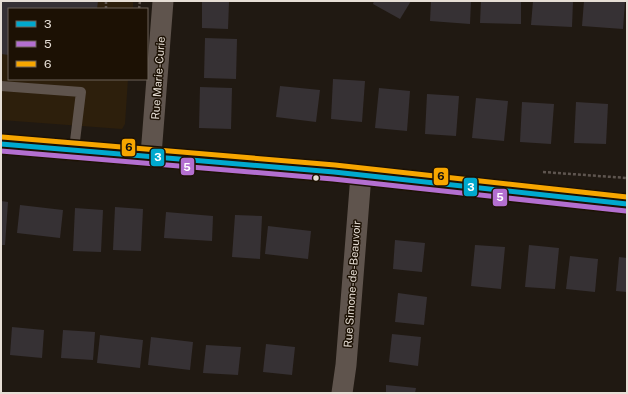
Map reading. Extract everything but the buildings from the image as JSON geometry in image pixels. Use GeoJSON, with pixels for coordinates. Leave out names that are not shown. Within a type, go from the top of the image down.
{"type":"FeatureCollection","features":[{"type":"Feature","properties":{"kind":"street","name":"Rue Marie-Curie"},"geometry":{"type":"LineString","coordinates":[[151,155],[163,1]]}},
{"type":"Feature","properties":{"kind":"street"},"geometry":{"type":"LineString","coordinates":[[1,144],[151,155],[361,175],[627,204]]}},
{"type":"Feature","properties":{"kind":"street","name":"Rue Simone-de-Beauvoir"},"geometry":{"type":"LineString","coordinates":[[342,393],[346,365],[361,175]]}},
{"type":"Feature","properties":{"kind":"lane"},"geometry":{"type":"LineString","coordinates":[[1,86],[80,92],[74,149]]}},
{"type":"Feature","properties":{"kind":"shaded area"},"geometry":{"type":"Polygon","coordinates":[[[1,1],[133,1],[133,8],[8,8],[8,80],[128,80],[125,124],[122,129],[1,120],[1,1]]]}},
{"type":"Feature","properties":{"kind":"transit line","name":"6"},"geometry":{"type":"LineString","coordinates":[[2,137],[335,165],[627,197]]}},
{"type":"Feature","properties":{"kind":"transit line","name":"3"},"geometry":{"type":"LineString","coordinates":[[1,144],[334,172],[627,204]]}},
{"type":"Feature","properties":{"kind":"transit line","name":"5"},"geometry":{"type":"LineString","coordinates":[[1,151],[333,179],[626,211]]}}]}
